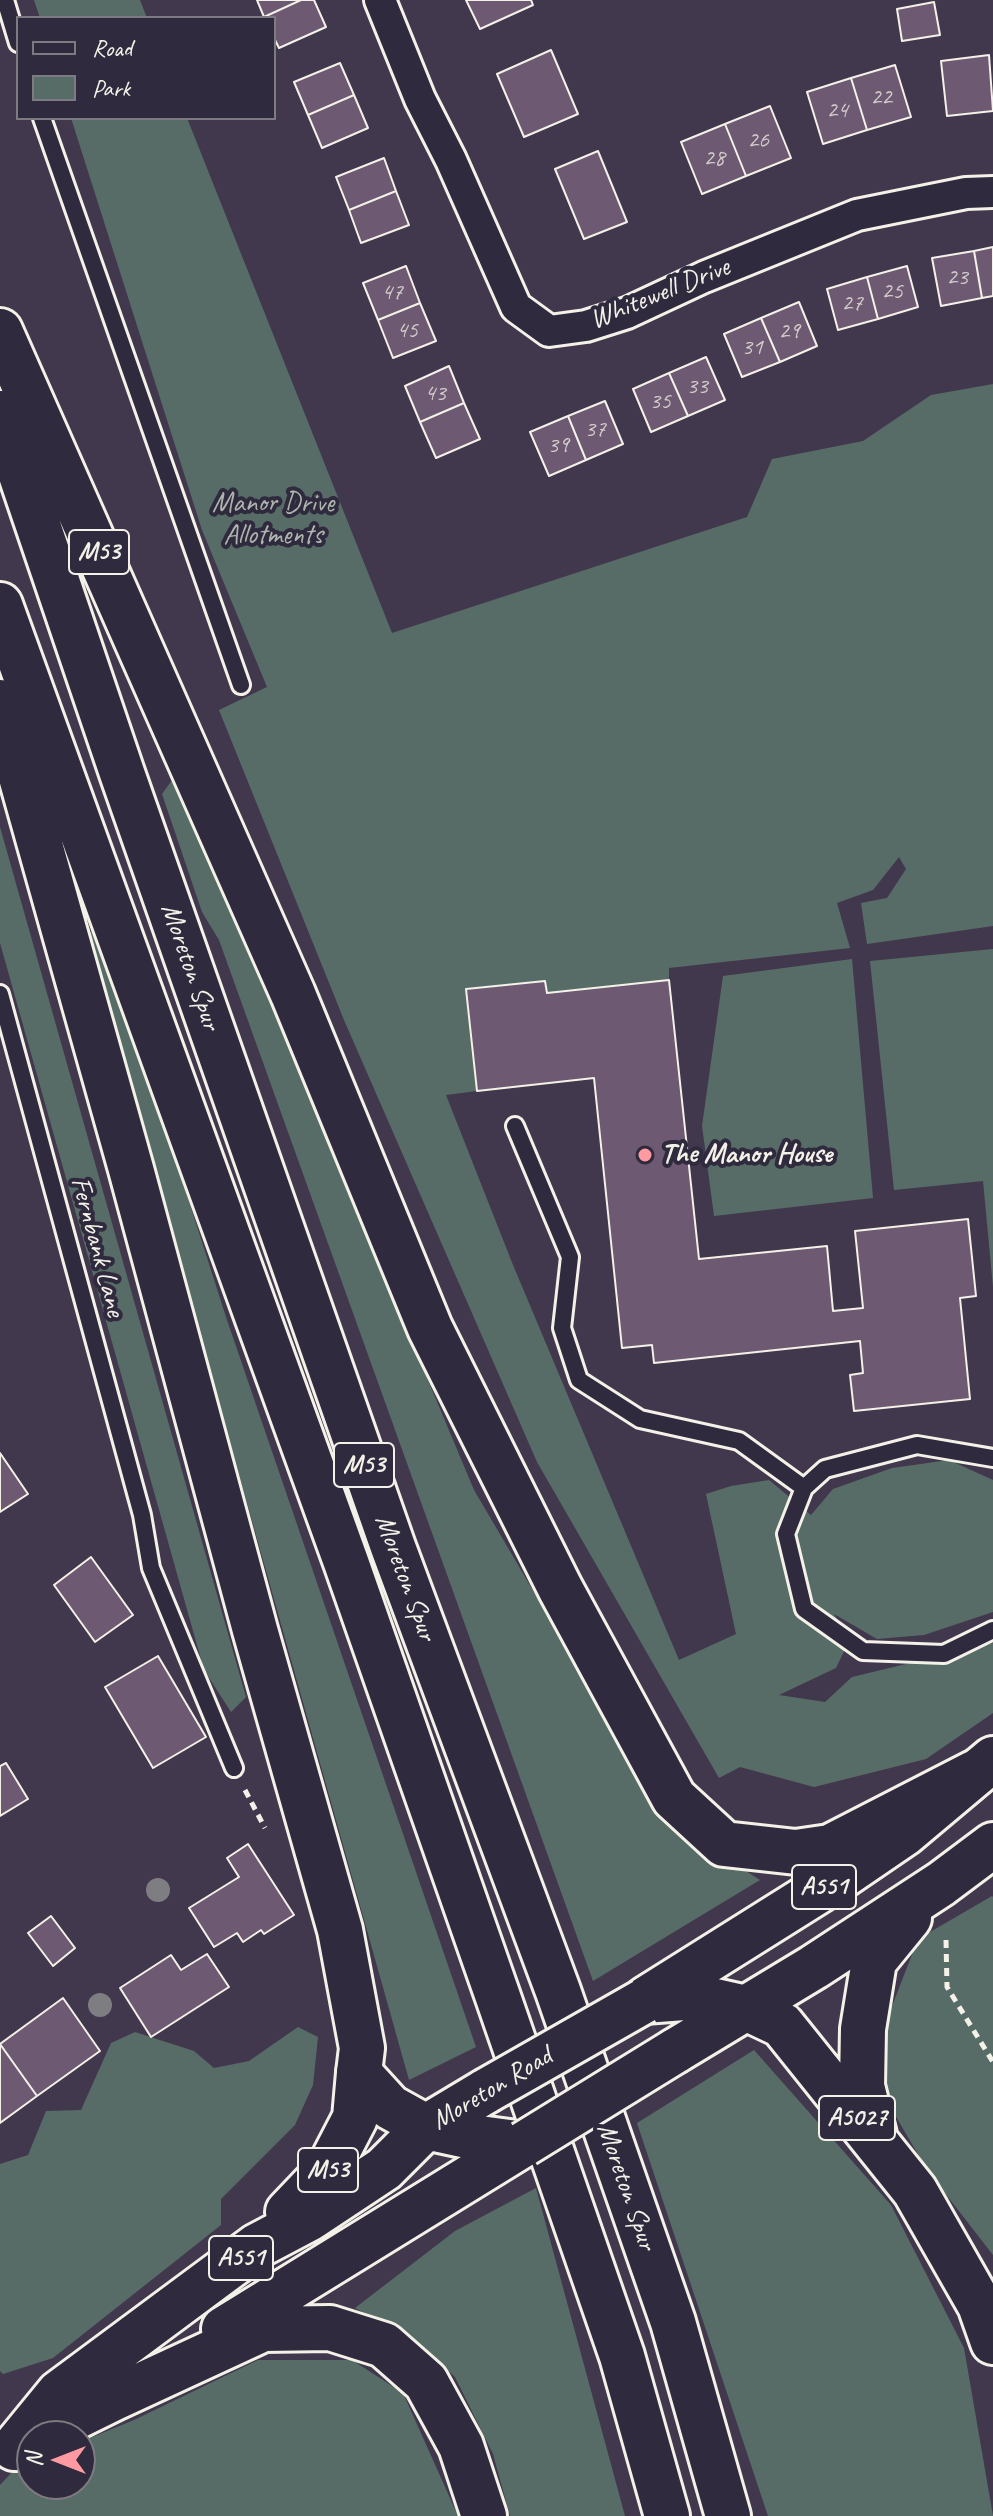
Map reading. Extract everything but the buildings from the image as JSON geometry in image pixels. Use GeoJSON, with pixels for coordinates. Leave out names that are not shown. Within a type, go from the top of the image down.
{"type":"FeatureCollection","features":[{"type":"Feature","properties":{"kind":"main road","name":"M53"},"geometry":{"type":"LineString","coordinates":[[0,331],[293,994],[430,1328],[560,1588],[674,1798],[724,1844],[796,1852],[830,1847],[984,1766]]}},
{"type":"Feature","properties":{"kind":"main road","name":"Moreton Spur"},"geometry":{"type":"LineString","coordinates":[[0,413],[117,758],[393,1547],[564,2006],[673,2322],[728,2516]]}},
{"type":"Feature","properties":{"kind":"main road","name":"Moreton Spur"},"geometry":{"type":"LineString","coordinates":[[0,605],[346,1562],[493,1982],[622,2356],[667,2516]]}},
{"type":"Feature","properties":{"kind":"main road","name":"M53"},"geometry":{"type":"LineString","coordinates":[[0,702],[340,1930],[362,2048],[355,2118],[328,2170],[257,2246]]}},
{"type":"Feature","properties":{"kind":"main road","name":"Moreton Road"},"geometry":{"type":"LineString","coordinates":[[36,2420],[59,2393],[257,2246],[310,2218],[384,2169],[426,2127],[644,2001],[842,1876],[905,1833],[984,1766]]}},
{"type":"Feature","properties":{"kind":"main road","name":"A551"},"geometry":{"type":"LineString","coordinates":[[114,2398],[746,2008],[933,1889],[993,1845]]}},
{"type":"Feature","properties":{"kind":"main road","name":"A5027"},"geometry":{"type":"LineString","coordinates":[[875,2140],[862,2086],[863,2029],[874,1961],[933,1889]]}},
{"type":"Feature","properties":{"kind":"main road","name":"A5027"},"geometry":{"type":"LineString","coordinates":[[644,2001],[697,1997],[746,2008],[782,2025],[915,2191],[980,2305],[993,2342]]}},
{"type":"Feature","properties":{"kind":"main road"},"geometry":{"type":"LineString","coordinates":[[359,2073],[390,2107],[426,2127],[524,2144]]}},
{"type":"Feature","properties":{"kind":"main road"},"geometry":{"type":"LineString","coordinates":[[66,2420],[263,2329],[330,2328],[384,2345],[426,2382],[461,2446],[484,2516]]}},
{"type":"Feature","properties":{"kind":"street","name":"Whitewell Drive"},"geometry":{"type":"LineString","coordinates":[[380,0],[420,99],[451,160],[516,307],[549,331],[586,326],[627,313],[704,277],[857,215],[966,193],[993,192]]}},
{"type":"Feature","properties":{"kind":"lane"},"geometry":{"type":"LineString","coordinates":[[5,0],[16,36]]}},
{"type":"Feature","properties":{"kind":"lane"},"geometry":{"type":"LineString","coordinates":[[43,120],[241,685]]}},
{"type":"Feature","properties":{"kind":"lane","name":"Fernbank Lane"},"geometry":{"type":"LineString","coordinates":[[0,994],[142,1515],[151,1568],[234,1768]]}},
{"type":"Feature","properties":{"kind":"lane"},"geometry":{"type":"LineString","coordinates":[[515,1126],[570,1257],[562,1328],[579,1380],[640,1419],[739,1441],[804,1488]]}},
{"type":"Feature","properties":{"kind":"lane"},"geometry":{"type":"LineString","coordinates":[[993,1458],[917,1445],[825,1469],[804,1488],[786,1534],[804,1609],[863,1651],[944,1654],[993,1630]]}},
{"type":"Feature","properties":{"kind":"path"},"geometry":{"type":"LineString","coordinates":[[234,1768],[267,1832]]}},
{"type":"Feature","properties":{"kind":"path"},"geometry":{"type":"LineString","coordinates":[[933,1889],[946,1914],[947,1987],[993,2062]]}},
{"type":"Feature","properties":{"kind":"green space"},"geometry":{"type":"Polygon","coordinates":[[[34,0],[140,0],[146,16],[39,16],[34,0]]]}},
{"type":"Feature","properties":{"kind":"green space","name":"Manor Drive Allotments"},"geometry":{"type":"Polygon","coordinates":[[[72,120],[188,120],[392,633],[747,517],[772,459],[863,441],[931,395],[993,384],[993,926],[867,944],[861,903],[887,898],[906,869],[899,857],[873,890],[837,903],[850,948],[669,968],[669,980],[547,993],[545,981],[467,990],[477,1091],[446,1095],[513,1265],[679,1660],[736,1634],[706,1494],[769,1480],[811,1515],[833,1489],[892,1468],[949,1460],[993,1480],[993,1612],[924,1635],[877,1639],[834,1614],[850,1639],[836,1668],[779,1695],[825,1702],[852,1677],[993,1643],[993,1713],[926,1759],[814,1787],[740,1767],[719,1778],[537,1462],[344,1020],[219,710],[267,687],[202,530],[72,120]]]}},
{"type":"Feature","properties":{"kind":"green space"},"geometry":{"type":"Polygon","coordinates":[[[175,776],[474,1490],[669,1822],[760,1880],[593,1981],[219,940],[202,912],[162,794],[175,776]]]}},
{"type":"Feature","properties":{"kind":"green space"},"geometry":{"type":"Polygon","coordinates":[[[0,827],[246,1697],[231,1712],[204,1670],[0,943],[0,827]]]}},
{"type":"Feature","properties":{"kind":"green space"},"geometry":{"type":"Polygon","coordinates":[[[102,930],[227,1320],[476,2047],[409,2080],[87,933],[102,930]]]}},
{"type":"Feature","properties":{"kind":"green space"},"geometry":{"type":"Polygon","coordinates":[[[993,949],[993,1287],[983,1181],[894,1190],[870,961],[993,949]]]}},
{"type":"Feature","properties":{"kind":"green space"},"geometry":{"type":"Polygon","coordinates":[[[852,959],[873,1198],[714,1216],[702,1126],[723,976],[852,959]]]}},
{"type":"Feature","properties":{"kind":"green space"},"geometry":{"type":"Polygon","coordinates":[[[992,1896],[993,2255],[927,2170],[884,2096],[887,2019],[918,1939],[992,1896]]]}},
{"type":"Feature","properties":{"kind":"green space"},"geometry":{"type":"Polygon","coordinates":[[[298,2027],[318,2037],[313,2085],[295,2125],[221,2199],[221,2225],[53,2358],[3,2374],[0,2371],[0,2164],[28,2155],[46,2111],[81,2110],[111,2043],[135,2032],[194,2051],[214,2068],[249,2061],[298,2027]]]}},
{"type":"Feature","properties":{"kind":"green space"},"geometry":{"type":"Polygon","coordinates":[[[754,2050],[891,2205],[964,2348],[993,2516],[768,2516],[637,2123],[754,2050]]]}},
{"type":"Feature","properties":{"kind":"green space"},"geometry":{"type":"Polygon","coordinates":[[[536,2188],[625,2516],[510,2516],[493,2454],[455,2377],[413,2338],[355,2308],[455,2231],[536,2188]]]}},
{"type":"Feature","properties":{"kind":"green space"},"geometry":{"type":"Polygon","coordinates":[[[258,2360],[352,2360],[403,2393],[458,2516],[0,2516],[0,2485],[16,2468],[16,2500],[96,2500],[96,2435],[258,2360]]]}},
{"type":"Feature","properties":{"kind":"place","name":"The Manor House"},"geometry":{"type":"Point","coordinates":[645,1155]}}]}
